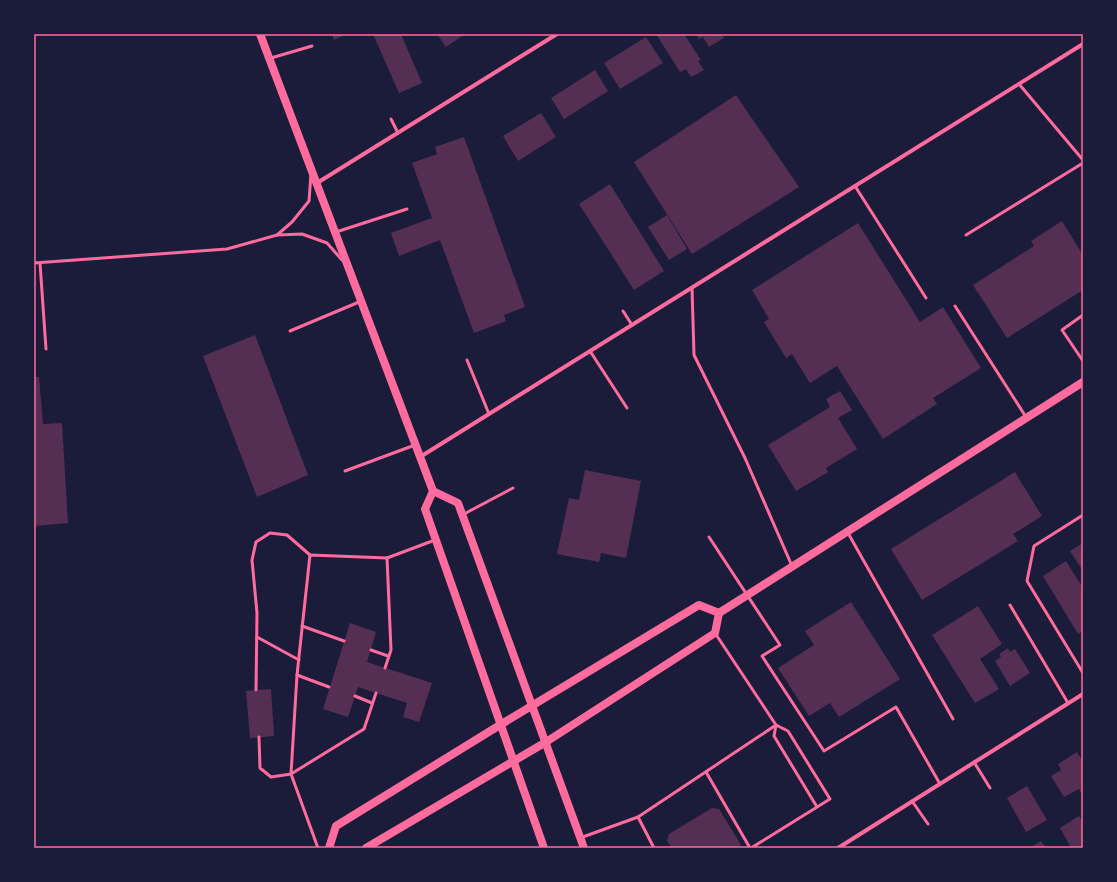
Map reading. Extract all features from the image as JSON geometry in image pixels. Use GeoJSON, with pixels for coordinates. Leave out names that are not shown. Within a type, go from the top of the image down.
{"type":"FeatureCollection","features":[{"type":"Feature","properties":{"kind":"main road"},"geometry":{"type":"LineString","coordinates":[[260,34],[433,491],[425,509],[512,761],[544,848]]}},
{"type":"Feature","properties":{"kind":"main road"},"geometry":{"type":"LineString","coordinates":[[366,848],[378,845],[512,761],[546,742],[715,633],[719,612],[1083,382]]}},
{"type":"Feature","properties":{"kind":"main road"},"geometry":{"type":"LineString","coordinates":[[433,491],[458,502],[584,848]]}},
{"type":"Feature","properties":{"kind":"main road"},"geometry":{"type":"LineString","coordinates":[[329,848],[336,826],[500,725],[699,605],[719,612]]}},
{"type":"Feature","properties":{"kind":"street"},"geometry":{"type":"LineString","coordinates":[[316,183],[557,34]]}},
{"type":"Feature","properties":{"kind":"street"},"geometry":{"type":"LineString","coordinates":[[420,457],[1083,44]]}},
{"type":"Feature","properties":{"kind":"street"},"geometry":{"type":"LineString","coordinates":[[838,848],[1083,694]]}},
{"type":"Feature","properties":{"kind":"lane"},"geometry":{"type":"LineString","coordinates":[[269,58],[312,46]]}},
{"type":"Feature","properties":{"kind":"lane"},"geometry":{"type":"LineString","coordinates":[[966,235],[1083,161],[1019,84]]}},
{"type":"Feature","properties":{"kind":"lane"},"geometry":{"type":"LineString","coordinates":[[391,119],[398,133]]}},
{"type":"Feature","properties":{"kind":"lane"},"geometry":{"type":"LineString","coordinates":[[276,235],[292,222],[309,201],[311,168]]}},
{"type":"Feature","properties":{"kind":"lane"},"geometry":{"type":"LineString","coordinates":[[855,186],[926,298]]}},
{"type":"Feature","properties":{"kind":"lane"},"geometry":{"type":"LineString","coordinates":[[335,232],[407,208]]}},
{"type":"Feature","properties":{"kind":"lane"},"geometry":{"type":"LineString","coordinates":[[34,263],[227,249],[276,235],[302,234],[327,243],[347,266]]}},
{"type":"Feature","properties":{"kind":"lane"},"geometry":{"type":"LineString","coordinates":[[40,263],[46,348]]}},
{"type":"Feature","properties":{"kind":"lane"},"geometry":{"type":"LineString","coordinates":[[692,288],[694,355],[745,458],[792,566]]}},
{"type":"Feature","properties":{"kind":"lane"},"geometry":{"type":"LineString","coordinates":[[290,331],[361,301]]}},
{"type":"Feature","properties":{"kind":"lane"},"geometry":{"type":"LineString","coordinates":[[956,306],[1026,418]]}},
{"type":"Feature","properties":{"kind":"lane"},"geometry":{"type":"LineString","coordinates":[[623,311],[632,325]]}},
{"type":"Feature","properties":{"kind":"lane"},"geometry":{"type":"LineString","coordinates":[[1083,315],[1062,330],[1083,361]]}},
{"type":"Feature","properties":{"kind":"lane"},"geometry":{"type":"LineString","coordinates":[[590,351],[627,408]]}},
{"type":"Feature","properties":{"kind":"lane"},"geometry":{"type":"LineString","coordinates":[[466,360],[489,414]]}},
{"type":"Feature","properties":{"kind":"lane"},"geometry":{"type":"LineString","coordinates":[[345,471],[415,445]]}},
{"type":"Feature","properties":{"kind":"lane"},"geometry":{"type":"LineString","coordinates":[[463,515],[513,488]]}},
{"type":"Feature","properties":{"kind":"lane"},"geometry":{"type":"LineString","coordinates":[[1083,515],[1034,546],[1027,581],[1083,674]]}},
{"type":"Feature","properties":{"kind":"lane"},"geometry":{"type":"LineString","coordinates":[[847,532],[953,719]]}},
{"type":"Feature","properties":{"kind":"lane"},"geometry":{"type":"LineString","coordinates":[[256,690],[257,613],[252,560],[256,542],[270,533],[287,535],[310,556],[387,558],[435,540]]}},
{"type":"Feature","properties":{"kind":"lane"},"geometry":{"type":"LineString","coordinates":[[709,537],[780,645],[762,656],[824,751],[896,707],[940,784]]}},
{"type":"Feature","properties":{"kind":"lane"},"geometry":{"type":"LineString","coordinates":[[310,556],[297,675],[291,774],[318,848]]}},
{"type":"Feature","properties":{"kind":"lane"},"geometry":{"type":"LineString","coordinates":[[384,668],[391,650],[387,558]]}},
{"type":"Feature","properties":{"kind":"lane"},"geometry":{"type":"LineString","coordinates":[[1010,606],[1068,703]]}},
{"type":"Feature","properties":{"kind":"lane"},"geometry":{"type":"LineString","coordinates":[[302,626],[344,641]]}},
{"type":"Feature","properties":{"kind":"lane"},"geometry":{"type":"LineString","coordinates":[[706,772],[751,848],[830,799],[788,731],[776,725],[715,633]]}},
{"type":"Feature","properties":{"kind":"lane"},"geometry":{"type":"LineString","coordinates":[[257,637],[299,660]]}},
{"type":"Feature","properties":{"kind":"lane"},"geometry":{"type":"LineString","coordinates":[[371,650],[388,656]]}},
{"type":"Feature","properties":{"kind":"lane"},"geometry":{"type":"LineString","coordinates":[[297,675],[329,687]]}},
{"type":"Feature","properties":{"kind":"lane"},"geometry":{"type":"LineString","coordinates":[[259,737],[260,768],[271,777],[291,774],[364,730],[376,693]]}},
{"type":"Feature","properties":{"kind":"lane"},"geometry":{"type":"LineString","coordinates":[[355,696],[372,703]]}},
{"type":"Feature","properties":{"kind":"lane"},"geometry":{"type":"LineString","coordinates":[[580,838],[638,817],[776,725]]}},
{"type":"Feature","properties":{"kind":"lane"},"geometry":{"type":"LineString","coordinates":[[776,725],[774,736],[817,807]]}},
{"type":"Feature","properties":{"kind":"lane"},"geometry":{"type":"LineString","coordinates":[[974,762],[990,788]]}},
{"type":"Feature","properties":{"kind":"lane"},"geometry":{"type":"LineString","coordinates":[[912,801],[928,824]]}},
{"type":"Feature","properties":{"kind":"lane"},"geometry":{"type":"LineString","coordinates":[[638,817],[654,848]]}},
{"type":"Feature","properties":{"kind":"building"},"geometry":{"type":"Polygon","coordinates":[[[332,34],[347,34],[334,40],[332,34]]]}},
{"type":"Feature","properties":{"kind":"building"},"geometry":{"type":"Polygon","coordinates":[[[373,34],[401,34],[422,83],[399,93],[373,34]]]}},
{"type":"Feature","properties":{"kind":"building"},"geometry":{"type":"Polygon","coordinates":[[[437,34],[465,34],[446,47],[437,34]]]}},
{"type":"Feature","properties":{"kind":"building"},"geometry":{"type":"Polygon","coordinates":[[[656,34],[684,34],[701,60],[698,61],[704,70],[691,77],[686,69],[680,72],[656,34]]]}},
{"type":"Feature","properties":{"kind":"building"},"geometry":{"type":"Polygon","coordinates":[[[696,34],[721,34],[724,38],[709,47],[703,37],[699,39],[696,34]]]}},
{"type":"Feature","properties":{"kind":"building"},"geometry":{"type":"Polygon","coordinates":[[[646,37],[663,63],[620,89],[604,63],[646,37]]]}},
{"type":"Feature","properties":{"kind":"building"},"geometry":{"type":"Polygon","coordinates":[[[595,70],[608,91],[564,119],[551,98],[595,70]]]}},
{"type":"Feature","properties":{"kind":"building"},"geometry":{"type":"Polygon","coordinates":[[[736,95],[799,187],[692,254],[634,162],[736,95]]]}},
{"type":"Feature","properties":{"kind":"building"},"geometry":{"type":"Polygon","coordinates":[[[541,113],[556,137],[518,161],[503,136],[541,113]]]}},
{"type":"Feature","properties":{"kind":"building"},"geometry":{"type":"Polygon","coordinates":[[[464,137],[525,307],[504,315],[506,321],[474,333],[440,240],[399,256],[391,233],[432,218],[412,163],[437,154],[435,147],[464,137]]]}},
{"type":"Feature","properties":{"kind":"building"},"geometry":{"type":"Polygon","coordinates":[[[610,184],[664,271],[634,290],[579,204],[610,184]]]}},
{"type":"Feature","properties":{"kind":"building"},"geometry":{"type":"Polygon","coordinates":[[[667,215],[687,249],[669,260],[648,227],[667,215]]]}},
{"type":"Feature","properties":{"kind":"building"},"geometry":{"type":"Polygon","coordinates":[[[1062,221],[1083,255],[1083,290],[1007,338],[973,285],[1034,246],[1031,241],[1062,221]]]}},
{"type":"Feature","properties":{"kind":"building"},"geometry":{"type":"Polygon","coordinates":[[[858,223],[920,322],[943,307],[981,368],[933,398],[937,404],[883,439],[837,366],[810,383],[792,354],[786,358],[764,322],[769,319],[752,290],[858,223]]]}},
{"type":"Feature","properties":{"kind":"building"},"geometry":{"type":"Polygon","coordinates":[[[255,335],[308,475],[257,497],[203,356],[255,335]]]}},
{"type":"Feature","properties":{"kind":"building"},"geometry":{"type":"Polygon","coordinates":[[[34,377],[39,377],[43,424],[62,423],[68,523],[34,526],[34,377]]]}},
{"type":"Feature","properties":{"kind":"building"},"geometry":{"type":"Polygon","coordinates":[[[840,391],[852,410],[838,418],[857,449],[826,468],[828,472],[796,491],[768,445],[830,407],[826,399],[840,391]]]}},
{"type":"Feature","properties":{"kind":"building"},"geometry":{"type":"Polygon","coordinates":[[[585,470],[641,481],[626,558],[601,553],[599,562],[557,554],[569,498],[579,500],[585,470]]]}},
{"type":"Feature","properties":{"kind":"building"},"geometry":{"type":"Polygon","coordinates":[[[1015,472],[1042,516],[1013,534],[1018,541],[922,600],[891,549],[1015,472]]]}},
{"type":"Feature","properties":{"kind":"building"},"geometry":{"type":"Polygon","coordinates":[[[1083,543],[1083,571],[1070,551],[1083,543]]]}},
{"type":"Feature","properties":{"kind":"building"},"geometry":{"type":"Polygon","coordinates":[[[1066,561],[1083,588],[1083,631],[1078,634],[1043,576],[1066,561]]]}},
{"type":"Feature","properties":{"kind":"building"},"geometry":{"type":"Polygon","coordinates":[[[851,602],[900,679],[839,717],[830,703],[809,716],[778,668],[814,645],[805,631],[851,602]]]}},
{"type":"Feature","properties":{"kind":"building"},"geometry":{"type":"Polygon","coordinates":[[[978,606],[1002,644],[980,659],[999,689],[975,703],[932,635],[978,606]]]}},
{"type":"Feature","properties":{"kind":"building"},"geometry":{"type":"Polygon","coordinates":[[[350,623],[376,632],[367,662],[432,683],[419,722],[403,717],[407,703],[358,687],[348,717],[323,709],[350,623]]]}},
{"type":"Feature","properties":{"kind":"building"},"geometry":{"type":"Polygon","coordinates":[[[1008,648],[1010,652],[1015,649],[1030,673],[1010,686],[995,661],[1001,657],[999,654],[1008,648]]]}},
{"type":"Feature","properties":{"kind":"building"},"geometry":{"type":"Polygon","coordinates":[[[271,689],[274,736],[250,738],[246,691],[271,689]]]}},
{"type":"Feature","properties":{"kind":"building"},"geometry":{"type":"Polygon","coordinates":[[[1077,752],[1083,762],[1083,796],[1079,789],[1064,797],[1051,776],[1061,770],[1058,764],[1077,752]]]}},
{"type":"Feature","properties":{"kind":"building"},"geometry":{"type":"Polygon","coordinates":[[[1027,786],[1047,820],[1026,832],[1007,798],[1027,786]]]}},
{"type":"Feature","properties":{"kind":"building"},"geometry":{"type":"Polygon","coordinates":[[[712,808],[719,809],[741,845],[735,848],[672,848],[667,841],[669,834],[712,808]]]}},
{"type":"Feature","properties":{"kind":"building"},"geometry":{"type":"Polygon","coordinates":[[[1079,816],[1083,822],[1083,846],[1080,848],[1071,848],[1060,828],[1079,816]]]}},
{"type":"Feature","properties":{"kind":"building"},"geometry":{"type":"Polygon","coordinates":[[[1041,841],[1046,848],[1030,848],[1041,841]]]}}]}
